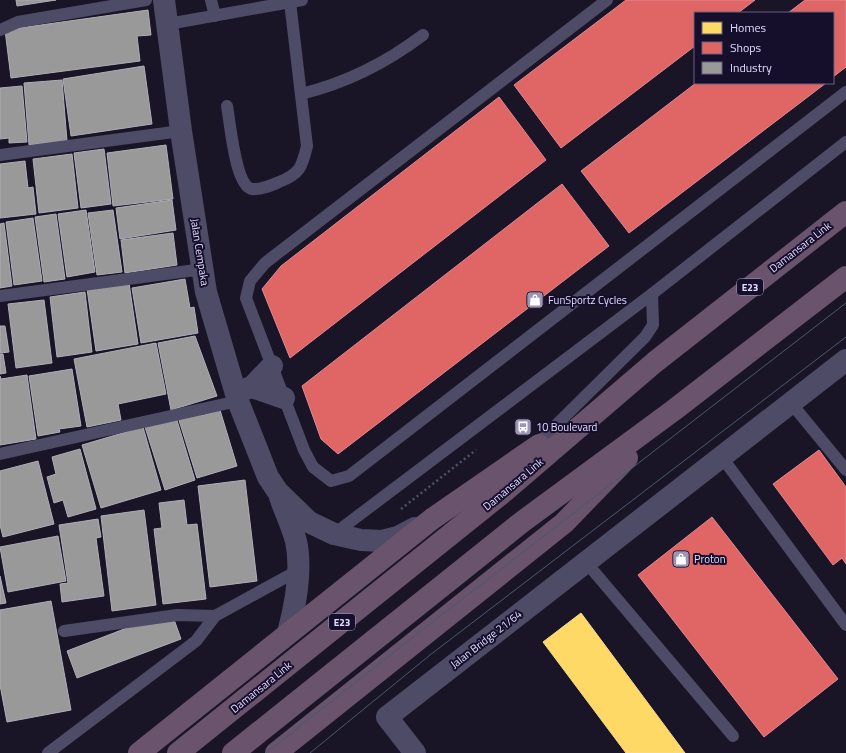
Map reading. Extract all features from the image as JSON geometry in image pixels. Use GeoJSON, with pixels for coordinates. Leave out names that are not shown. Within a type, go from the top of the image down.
{"type":"FeatureCollection","features":[{"type":"Feature","properties":{"kind":"highway","name":"Damansara Link"},"geometry":{"type":"LineString","coordinates":[[178,753],[506,490],[654,362],[846,212]]}},
{"type":"Feature","properties":{"kind":"highway"},"geometry":{"type":"LineString","coordinates":[[233,753],[522,522],[674,410],[846,277]]}},
{"type":"Feature","properties":{"kind":"highway"},"geometry":{"type":"LineString","coordinates":[[139,753],[432,520],[524,456],[654,362]]}},
{"type":"Feature","properties":{"kind":"highway"},"geometry":{"type":"LineString","coordinates":[[276,753],[564,523],[674,410]]}},
{"type":"Feature","properties":{"kind":"street","name":"Jalan Cempaka"},"geometry":{"type":"LineString","coordinates":[[164,0],[181,131],[206,292],[242,393],[268,477],[278,492],[309,522],[334,534],[362,540],[382,541],[398,537],[432,520]]}},
{"type":"Feature","properties":{"kind":"street","name":"Jalan Bridge 21/64"},"geometry":{"type":"LineString","coordinates":[[410,751],[387,717],[585,561],[846,360]]}},
{"type":"Feature","properties":{"kind":"street"},"geometry":{"type":"LineString","coordinates":[[242,393],[272,366]]}},
{"type":"Feature","properties":{"kind":"street"},"geometry":{"type":"LineString","coordinates":[[242,393],[284,398]]}},
{"type":"Feature","properties":{"kind":"street","name":"Jalan Cempaka"},"geometry":{"type":"LineString","coordinates":[[278,492],[296,542],[297,571],[294,610],[288,634]]}},
{"type":"Feature","properties":{"kind":"lane"},"geometry":{"type":"LineString","coordinates":[[0,30],[18,22],[146,0]]}},
{"type":"Feature","properties":{"kind":"lane"},"geometry":{"type":"LineString","coordinates":[[211,0],[215,16]]}},
{"type":"Feature","properties":{"kind":"lane"},"geometry":{"type":"LineString","coordinates":[[168,24],[302,0]]}},
{"type":"Feature","properties":{"kind":"lane"},"geometry":{"type":"LineString","coordinates":[[607,0],[265,263],[250,281],[246,298],[304,450],[314,467],[331,481],[349,476],[846,92]]}},
{"type":"Feature","properties":{"kind":"lane"},"geometry":{"type":"LineString","coordinates":[[227,106],[238,172],[245,185],[251,189],[264,188],[292,177],[302,166],[307,146],[290,2]]}},
{"type":"Feature","properties":{"kind":"lane"},"geometry":{"type":"LineString","coordinates":[[301,94],[327,88],[364,72],[403,50],[423,35]]}},
{"type":"Feature","properties":{"kind":"lane"},"geometry":{"type":"LineString","coordinates":[[0,155],[181,131]]}},
{"type":"Feature","properties":{"kind":"lane"},"geometry":{"type":"LineString","coordinates":[[334,534],[652,294],[846,142]]}},
{"type":"Feature","properties":{"kind":"lane"},"geometry":{"type":"LineString","coordinates":[[0,296],[203,269]]}},
{"type":"Feature","properties":{"kind":"lane"},"geometry":{"type":"LineString","coordinates":[[524,456],[645,337],[653,325],[652,294]]}},
{"type":"Feature","properties":{"kind":"lane"},"geometry":{"type":"LineString","coordinates":[[0,454],[242,393]]}},
{"type":"Feature","properties":{"kind":"lane"},"geometry":{"type":"LineString","coordinates":[[791,403],[846,470]]}},
{"type":"Feature","properties":{"kind":"lane"},"geometry":{"type":"LineString","coordinates":[[721,456],[846,625]]}},
{"type":"Feature","properties":{"kind":"lane"},"geometry":{"type":"LineString","coordinates":[[585,561],[733,736]]}},
{"type":"Feature","properties":{"kind":"lane"},"geometry":{"type":"LineString","coordinates":[[48,753],[196,641],[215,616],[297,571]]}},
{"type":"Feature","properties":{"kind":"lane"},"geometry":{"type":"LineString","coordinates":[[64,631],[177,615],[215,616]]}},
{"type":"Feature","properties":{"kind":"building: Homes"},"geometry":{"type":"Polygon","coordinates":[[[581,613],[685,753],[626,753],[543,642],[581,613]]]}},
{"type":"Feature","properties":{"kind":"building: Shops"},"geometry":{"type":"Polygon","coordinates":[[[626,0],[755,0],[739,12],[694,12],[694,47],[561,148],[514,85],[626,0]]]}},
{"type":"Feature","properties":{"kind":"building: Shops"},"geometry":{"type":"Polygon","coordinates":[[[805,0],[846,0],[846,67],[834,76],[834,12],[789,12],[805,0]]]}},
{"type":"Feature","properties":{"kind":"building: Shops"},"geometry":{"type":"Polygon","coordinates":[[[695,84],[825,84],[629,233],[581,171],[695,84]]]}},
{"type":"Feature","properties":{"kind":"building: Shops"},"geometry":{"type":"Polygon","coordinates":[[[499,97],[546,160],[290,358],[262,289],[281,266],[499,97]]]}},
{"type":"Feature","properties":{"kind":"building: Shops"},"geometry":{"type":"Polygon","coordinates":[[[562,184],[609,246],[338,454],[321,439],[302,386],[562,184]]]}},
{"type":"Feature","properties":{"kind":"building: Shops"},"geometry":{"type":"Polygon","coordinates":[[[819,450],[846,487],[846,564],[842,558],[833,565],[773,484],[819,450]]]}},
{"type":"Feature","properties":{"kind":"building: Shops"},"geometry":{"type":"Polygon","coordinates":[[[712,517],[838,679],[764,737],[638,575],[712,517]]]}},
{"type":"Feature","properties":{"kind":"building: Industry"},"geometry":{"type":"Polygon","coordinates":[[[16,0],[56,0],[17,6],[16,0]]]}},
{"type":"Feature","properties":{"kind":"building: Industry"},"geometry":{"type":"Polygon","coordinates":[[[148,10],[151,35],[137,36],[140,61],[11,78],[5,30],[148,10]]]}},
{"type":"Feature","properties":{"kind":"building: Industry"},"geometry":{"type":"Polygon","coordinates":[[[144,66],[152,124],[71,136],[63,79],[144,66]]]}},
{"type":"Feature","properties":{"kind":"building: Industry"},"geometry":{"type":"Polygon","coordinates":[[[62,80],[67,141],[29,145],[24,83],[62,80]]]}},
{"type":"Feature","properties":{"kind":"building: Industry"},"geometry":{"type":"Polygon","coordinates":[[[22,86],[27,142],[9,143],[9,138],[0,139],[0,88],[22,86]]]}},
{"type":"Feature","properties":{"kind":"building: Industry"},"geometry":{"type":"Polygon","coordinates":[[[166,145],[173,199],[113,206],[107,153],[166,145]]]}},
{"type":"Feature","properties":{"kind":"building: Industry"},"geometry":{"type":"Polygon","coordinates":[[[104,149],[111,204],[81,208],[74,153],[104,149]]]}},
{"type":"Feature","properties":{"kind":"building: Industry"},"geometry":{"type":"Polygon","coordinates":[[[72,154],[78,208],[39,213],[33,159],[72,154]]]}},
{"type":"Feature","properties":{"kind":"building: Industry"},"geometry":{"type":"Polygon","coordinates":[[[25,161],[28,188],[33,187],[36,214],[0,218],[0,164],[25,161]]]}},
{"type":"Feature","properties":{"kind":"building: Industry"},"geometry":{"type":"Polygon","coordinates":[[[172,200],[176,230],[120,239],[116,208],[172,200]]]}},
{"type":"Feature","properties":{"kind":"building: Industry"},"geometry":{"type":"Polygon","coordinates":[[[86,210],[95,272],[67,277],[58,214],[86,210]]]}},
{"type":"Feature","properties":{"kind":"building: Industry"},"geometry":{"type":"Polygon","coordinates":[[[113,210],[122,272],[97,275],[88,213],[113,210]]]}},
{"type":"Feature","properties":{"kind":"building: Industry"},"geometry":{"type":"Polygon","coordinates":[[[56,214],[65,279],[44,282],[35,217],[56,214]]]}},
{"type":"Feature","properties":{"kind":"building: Industry"},"geometry":{"type":"Polygon","coordinates":[[[33,218],[42,281],[14,285],[6,222],[33,218]]]}},
{"type":"Feature","properties":{"kind":"building: Industry"},"geometry":{"type":"Polygon","coordinates":[[[4,223],[12,286],[0,288],[0,224],[4,223]]]}},
{"type":"Feature","properties":{"kind":"building: Industry"},"geometry":{"type":"Polygon","coordinates":[[[173,233],[177,265],[125,273],[121,240],[173,233]]]}},
{"type":"Feature","properties":{"kind":"building: Industry"},"geometry":{"type":"Polygon","coordinates":[[[185,279],[190,308],[194,307],[198,333],[141,343],[132,288],[185,279]]]}},
{"type":"Feature","properties":{"kind":"building: Industry"},"geometry":{"type":"Polygon","coordinates":[[[129,283],[138,344],[96,351],[87,289],[129,283]]]}},
{"type":"Feature","properties":{"kind":"building: Industry"},"geometry":{"type":"Polygon","coordinates":[[[85,292],[92,352],[57,357],[50,297],[85,292]]]}},
{"type":"Feature","properties":{"kind":"building: Industry"},"geometry":{"type":"Polygon","coordinates":[[[44,300],[52,363],[16,368],[8,304],[44,300]]]}},
{"type":"Feature","properties":{"kind":"building: Industry"},"geometry":{"type":"Polygon","coordinates":[[[0,326],[5,326],[9,352],[0,353],[0,326]]]}},
{"type":"Feature","properties":{"kind":"building: Industry"},"geometry":{"type":"Polygon","coordinates":[[[195,336],[217,396],[171,410],[158,343],[195,336]]]}},
{"type":"Feature","properties":{"kind":"building: Industry"},"geometry":{"type":"Polygon","coordinates":[[[156,343],[166,394],[118,404],[121,420],[87,427],[74,359],[156,343]]]}},
{"type":"Feature","properties":{"kind":"building: Industry"},"geometry":{"type":"Polygon","coordinates":[[[0,354],[3,354],[6,373],[0,374],[0,354]]]}},
{"type":"Feature","properties":{"kind":"building: Industry"},"geometry":{"type":"Polygon","coordinates":[[[72,369],[81,426],[59,429],[60,432],[38,436],[29,376],[72,369]]]}},
{"type":"Feature","properties":{"kind":"building: Industry"},"geometry":{"type":"Polygon","coordinates":[[[27,375],[36,439],[0,445],[0,376],[1,379],[27,375]]]}},
{"type":"Feature","properties":{"kind":"building: Industry"},"geometry":{"type":"Polygon","coordinates":[[[199,410],[201,416],[220,410],[237,466],[197,478],[178,417],[199,410]]]}},
{"type":"Feature","properties":{"kind":"building: Industry"},"geometry":{"type":"Polygon","coordinates":[[[176,417],[195,480],[165,490],[145,427],[176,417]]]}},
{"type":"Feature","properties":{"kind":"building: Industry"},"geometry":{"type":"Polygon","coordinates":[[[143,427],[161,490],[101,508],[82,445],[143,427]]]}},
{"type":"Feature","properties":{"kind":"building: Industry"},"geometry":{"type":"Polygon","coordinates":[[[80,449],[96,509],[68,517],[63,500],[54,503],[47,477],[56,474],[52,457],[80,449]]]}},
{"type":"Feature","properties":{"kind":"building: Industry"},"geometry":{"type":"Polygon","coordinates":[[[38,461],[54,524],[3,537],[0,525],[0,471],[38,461]]]}},
{"type":"Feature","properties":{"kind":"building: Industry"},"geometry":{"type":"Polygon","coordinates":[[[245,480],[257,581],[210,587],[198,486],[245,480]]]}},
{"type":"Feature","properties":{"kind":"building: Industry"},"geometry":{"type":"Polygon","coordinates":[[[184,500],[187,525],[197,524],[206,599],[163,604],[154,529],[162,528],[159,503],[184,500]]]}},
{"type":"Feature","properties":{"kind":"building: Industry"},"geometry":{"type":"Polygon","coordinates":[[[144,510],[156,605],[112,611],[101,516],[144,510]]]}},
{"type":"Feature","properties":{"kind":"building: Industry"},"geometry":{"type":"Polygon","coordinates":[[[98,519],[101,537],[96,538],[104,596],[62,602],[60,584],[68,583],[59,525],[98,519]]]}},
{"type":"Feature","properties":{"kind":"building: Industry"},"geometry":{"type":"Polygon","coordinates":[[[58,536],[66,581],[8,592],[0,547],[58,536]]]}},
{"type":"Feature","properties":{"kind":"building: Industry"},"geometry":{"type":"Polygon","coordinates":[[[0,576],[6,603],[0,604],[0,576]]]}},
{"type":"Feature","properties":{"kind":"building: Industry"},"geometry":{"type":"Polygon","coordinates":[[[51,601],[71,710],[7,722],[0,685],[0,610],[51,601]]]}},
{"type":"Feature","properties":{"kind":"building: Industry"},"geometry":{"type":"Polygon","coordinates":[[[171,611],[181,639],[77,678],[67,651],[171,611]]]}},
{"type":"Feature","properties":{"kind":"tram line"},"geometry":{"type":"LineString","coordinates":[[266,753],[413,637],[846,303]]}},
{"type":"Feature","properties":{"kind":"tram line"},"geometry":{"type":"LineString","coordinates":[[310,753],[430,655],[846,337]]}},
{"type":"Feature","properties":{"kind":"place","name":"FunSportz Cycles"},"geometry":{"type":"Point","coordinates":[535,300]}},
{"type":"Feature","properties":{"kind":"place","name":"10 Boulevard"},"geometry":{"type":"Point","coordinates":[523,427]}},
{"type":"Feature","properties":{"kind":"place","name":"Proton"},"geometry":{"type":"Point","coordinates":[681,559]}}]}
